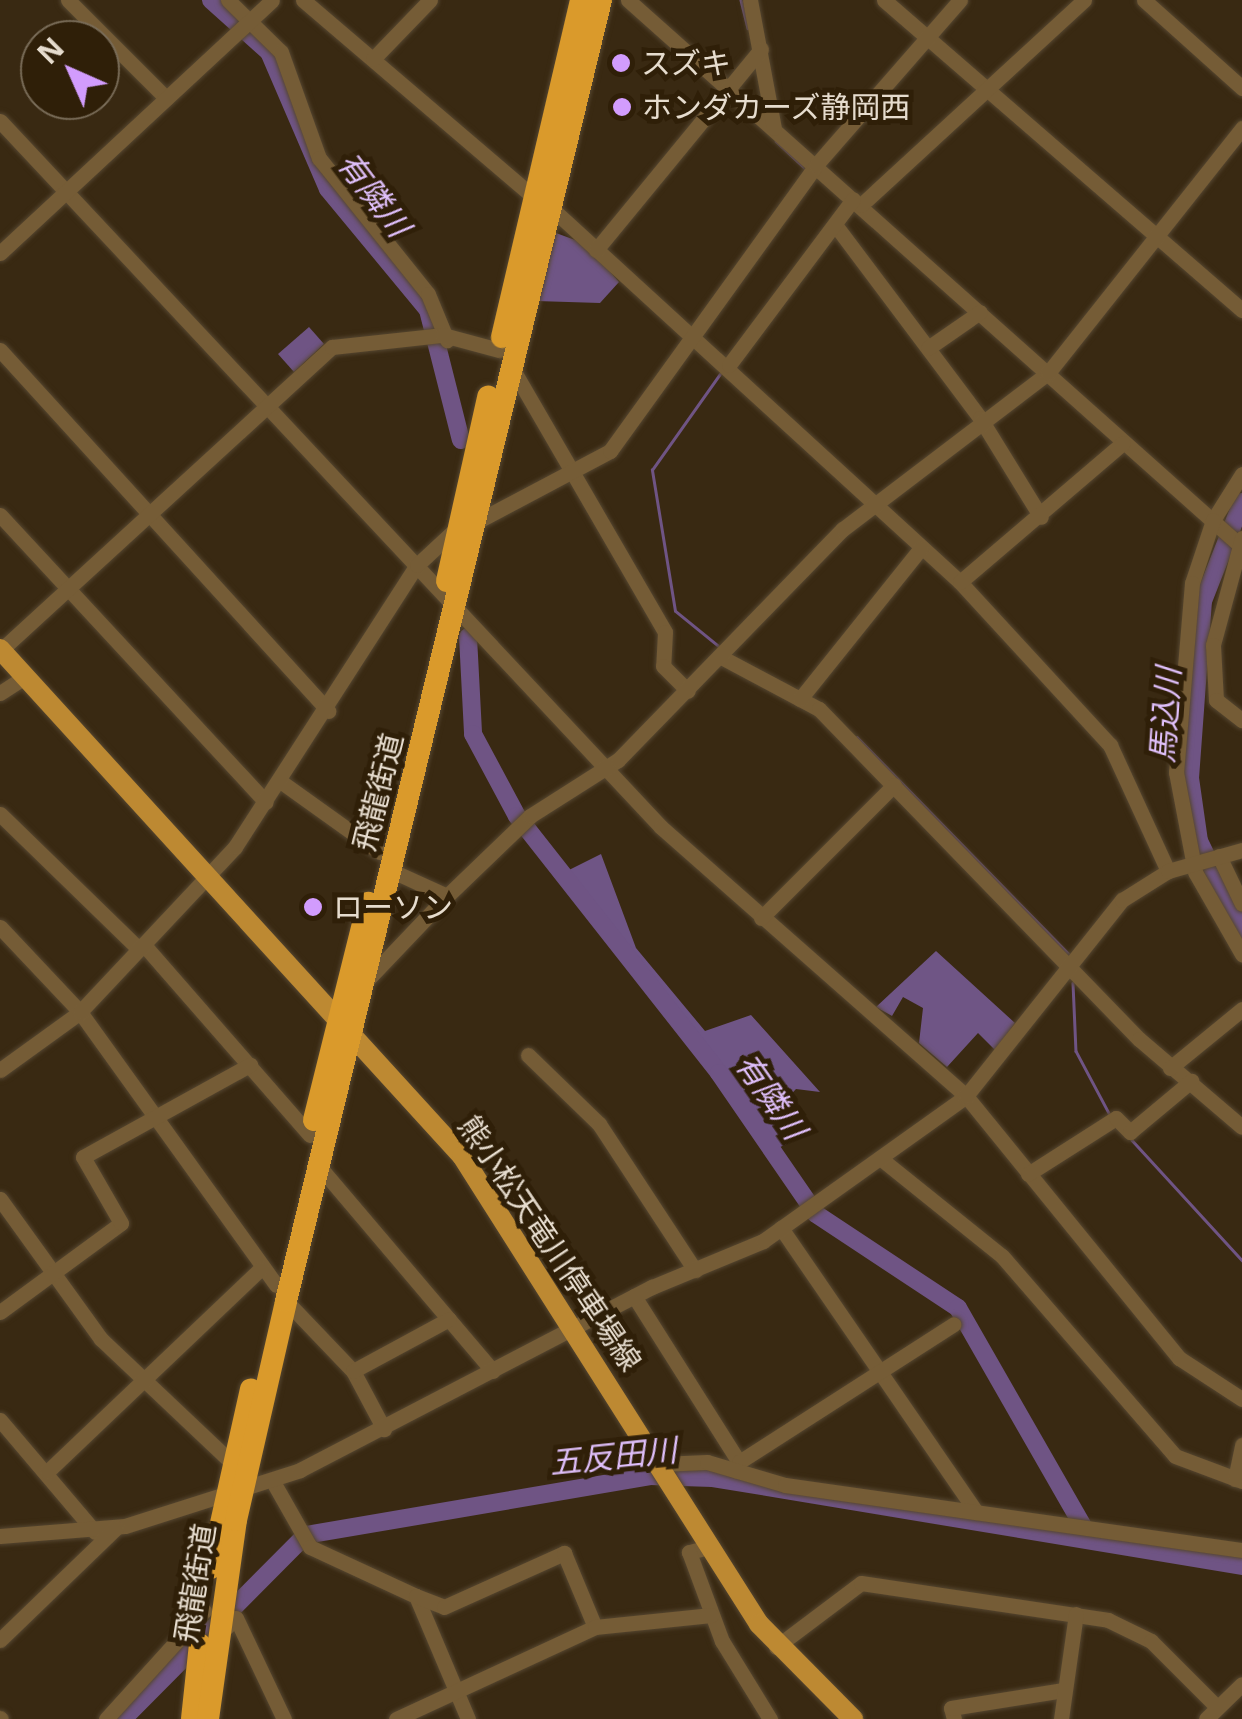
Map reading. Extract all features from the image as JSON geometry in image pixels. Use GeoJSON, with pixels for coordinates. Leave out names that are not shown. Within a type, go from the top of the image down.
{"type":"FeatureCollection","features":[{"type":"Feature","properties":{"kind":"highway","name":"飛龍街道"},"geometry":{"type":"LineString","coordinates":[[192,1719],[274,1285],[318,1165],[385,861],[467,525],[582,0]]}},
{"type":"Feature","properties":{"kind":"highway","name":"飛龍街道"},"geometry":{"type":"LineString","coordinates":[[540,200],[602,0]]}},
{"type":"Feature","properties":{"kind":"highway","name":"飛龍街道"},"geometry":{"type":"LineString","coordinates":[[234,1491],[232,1463],[310,1135],[366,981],[385,861]]}},
{"type":"Feature","properties":{"kind":"highway","name":"飛龍街道"},"geometry":{"type":"LineString","coordinates":[[208,1719],[210,1626]]}},
{"type":"Feature","properties":{"kind":"main road","name":"熊小松天竜川停車場線"},"geometry":{"type":"LineString","coordinates":[[0,650],[348,1024],[462,1156],[776,1647],[853,1719]]}},
{"type":"Feature","properties":{"kind":"street"},"geometry":{"type":"LineString","coordinates":[[68,0],[166,98]]}},
{"type":"Feature","properties":{"kind":"street"},"geometry":{"type":"LineString","coordinates":[[228,0],[281,52],[319,158],[428,294],[439,338]]}},
{"type":"Feature","properties":{"kind":"street"},"geometry":{"type":"LineString","coordinates":[[0,252],[272,0]]}},
{"type":"Feature","properties":{"kind":"street"},"geometry":{"type":"LineString","coordinates":[[304,0],[729,365],[960,582],[1110,745],[1168,871]]}},
{"type":"Feature","properties":{"kind":"street"},"geometry":{"type":"LineString","coordinates":[[372,59],[430,0]]}},
{"type":"Feature","properties":{"kind":"street"},"geometry":{"type":"LineString","coordinates":[[628,0],[1240,543],[1213,645],[1216,700],[1242,720]]}},
{"type":"Feature","properties":{"kind":"street"},"geometry":{"type":"LineString","coordinates":[[884,0],[990,86],[1242,310]]}},
{"type":"Feature","properties":{"kind":"street"},"geometry":{"type":"LineString","coordinates":[[0,1070],[80,1012],[209,874],[266,802],[328,711],[417,566],[467,525],[578,475],[618,442],[816,166],[960,0]]}},
{"type":"Feature","properties":{"kind":"street"},"geometry":{"type":"LineString","coordinates":[[729,365],[857,202],[1084,0]]}},
{"type":"Feature","properties":{"kind":"street"},"geometry":{"type":"LineString","coordinates":[[1144,0],[1242,88]]}},
{"type":"Feature","properties":{"kind":"street"},"geometry":{"type":"LineString","coordinates":[[752,1],[774,128]]}},
{"type":"Feature","properties":{"kind":"street"},"geometry":{"type":"LineString","coordinates":[[596,250],[761,48]]}},
{"type":"Feature","properties":{"kind":"street"},"geometry":{"type":"LineString","coordinates":[[0,121],[604,768],[761,918],[966,1096],[1179,1358],[1242,1399]]}},
{"type":"Feature","properties":{"kind":"street"},"geometry":{"type":"LineString","coordinates":[[366,981],[516,828],[604,768],[688,692],[874,504],[980,418],[1048,372],[1242,128]]}},
{"type":"Feature","properties":{"kind":"street"},"geometry":{"type":"LineString","coordinates":[[836,226],[980,418],[1041,517]]}},
{"type":"Feature","properties":{"kind":"street"},"geometry":{"type":"LineString","coordinates":[[928,348],[980,312]]}},
{"type":"Feature","properties":{"kind":"street"},"geometry":{"type":"LineString","coordinates":[[0,650],[332,347],[375,336],[439,338],[505,357],[603,515],[612,553],[665,632],[662,666],[688,692]]}},
{"type":"Feature","properties":{"kind":"street"},"geometry":{"type":"LineString","coordinates":[[0,350],[328,711]]}},
{"type":"Feature","properties":{"kind":"street"},"geometry":{"type":"LineString","coordinates":[[960,582],[1124,443]]}},
{"type":"Feature","properties":{"kind":"street"},"geometry":{"type":"LineString","coordinates":[[1242,474],[1215,522],[1192,583],[1179,730],[1194,863],[1242,954]]}},
{"type":"Feature","properties":{"kind":"street"},"geometry":{"type":"LineString","coordinates":[[0,514],[266,802]]}},
{"type":"Feature","properties":{"kind":"street"},"geometry":{"type":"LineString","coordinates":[[803,696],[921,548]]}},
{"type":"Feature","properties":{"kind":"street"},"geometry":{"type":"LineString","coordinates":[[725,653],[803,696],[1170,1068],[1191,1081],[1242,1127]]}},
{"type":"Feature","properties":{"kind":"street"},"geometry":{"type":"LineString","coordinates":[[0,693],[26,676]]}},
{"type":"Feature","properties":{"kind":"street"},"geometry":{"type":"LineString","coordinates":[[280,781],[385,861],[447,896]]}},
{"type":"Feature","properties":{"kind":"street"},"geometry":{"type":"LineString","coordinates":[[761,918],[894,784]]}},
{"type":"Feature","properties":{"kind":"street"},"geometry":{"type":"LineString","coordinates":[[0,814],[142,947],[310,1135]]}},
{"type":"Feature","properties":{"kind":"street"},"geometry":{"type":"LineString","coordinates":[[0,1536],[116,1528],[272,1480],[384,1429],[634,1296],[781,1228],[966,1096],[1122,900],[1168,871],[1242,850]]}},
{"type":"Feature","properties":{"kind":"street"},"geometry":{"type":"LineString","coordinates":[[1218,856],[1242,904]]}},
{"type":"Feature","properties":{"kind":"street"},"geometry":{"type":"LineString","coordinates":[[0,927],[80,1012],[274,1285],[353,1372],[384,1429]]}},
{"type":"Feature","properties":{"kind":"street"},"geometry":{"type":"LineString","coordinates":[[1170,1068],[1242,1010]]}},
{"type":"Feature","properties":{"kind":"street"},"geometry":{"type":"LineString","coordinates":[[528,1055],[599,1124],[695,1270]]}},
{"type":"Feature","properties":{"kind":"street"},"geometry":{"type":"LineString","coordinates":[[0,1312],[121,1223],[83,1157],[158,1123],[250,1065]]}},
{"type":"Feature","properties":{"kind":"street"},"geometry":{"type":"LineString","coordinates":[[1028,1174],[1114,1121],[1130,1132],[1191,1081]]}},
{"type":"Feature","properties":{"kind":"street"},"geometry":{"type":"LineString","coordinates":[[880,1158],[1002,1256],[1175,1456],[1238,1480],[1242,1445]]}},
{"type":"Feature","properties":{"kind":"street"},"geometry":{"type":"LineString","coordinates":[[318,1165],[493,1371]]}},
{"type":"Feature","properties":{"kind":"street"},"geometry":{"type":"LineString","coordinates":[[0,1199],[53,1272],[146,1383],[232,1463]]}},
{"type":"Feature","properties":{"kind":"street"},"geometry":{"type":"LineString","coordinates":[[781,1228],[976,1512]]}},
{"type":"Feature","properties":{"kind":"street"},"geometry":{"type":"LineString","coordinates":[[47,1472],[146,1383],[274,1285]]}},
{"type":"Feature","properties":{"kind":"street"},"geometry":{"type":"LineString","coordinates":[[634,1296],[738,1466]]}},
{"type":"Feature","properties":{"kind":"street"},"geometry":{"type":"LineString","coordinates":[[353,1372],[449,1319]]}},
{"type":"Feature","properties":{"kind":"street"},"geometry":{"type":"LineString","coordinates":[[738,1466],[954,1324]]}},
{"type":"Feature","properties":{"kind":"street"},"geometry":{"type":"LineString","coordinates":[[0,1420],[94,1532]]}},
{"type":"Feature","properties":{"kind":"street"},"geometry":{"type":"LineString","coordinates":[[661,1467],[738,1466],[976,1512],[1242,1550]]}},
{"type":"Feature","properties":{"kind":"street"},"geometry":{"type":"LineString","coordinates":[[272,1480],[305,1542],[444,1607],[564,1553],[595,1627]]}},
{"type":"Feature","properties":{"kind":"street"},"geometry":{"type":"LineString","coordinates":[[0,1640],[116,1528]]}},
{"type":"Feature","properties":{"kind":"street"},"geometry":{"type":"LineString","coordinates":[[712,1546],[688,1552],[711,1615],[770,1719]]}},
{"type":"Feature","properties":{"kind":"street"},"geometry":{"type":"LineString","coordinates":[[776,1647],[861,1583],[1076,1614],[1150,1641],[1212,1713],[1242,1684]]}},
{"type":"Feature","properties":{"kind":"street"},"geometry":{"type":"LineString","coordinates":[[416,1596],[468,1719]]}},
{"type":"Feature","properties":{"kind":"street"},"geometry":{"type":"LineString","coordinates":[[1061,1719],[1076,1614]]}},
{"type":"Feature","properties":{"kind":"street"},"geometry":{"type":"LineString","coordinates":[[396,1719],[595,1627],[711,1615]]}},
{"type":"Feature","properties":{"kind":"street"},"geometry":{"type":"LineString","coordinates":[[106,1719],[210,1626],[236,1618],[284,1719]]}},
{"type":"Feature","properties":{"kind":"street"},"geometry":{"type":"LineString","coordinates":[[954,1719],[951,1708],[1064,1690]]}},
{"type":"Feature","properties":{"kind":"shaded area"},"geometry":{"type":"Polygon","coordinates":[[[556,233],[586,244],[619,282],[600,303],[536,301],[556,233]]]}},
{"type":"Feature","properties":{"kind":"shaded area"},"geometry":{"type":"Polygon","coordinates":[[[309,327],[324,344],[294,372],[278,354],[309,327]]]}},
{"type":"Feature","properties":{"kind":"shaded area"},"geometry":{"type":"Polygon","coordinates":[[[601,854],[636,948],[705,1031],[751,1015],[820,1092],[796,1089],[782,1104],[804,1136],[778,1148],[569,870],[601,854]]]}},
{"type":"Feature","properties":{"kind":"shaded area"},"geometry":{"type":"Polygon","coordinates":[[[936,951],[1015,1023],[995,1050],[978,1033],[947,1067],[919,1043],[923,1008],[903,997],[892,1016],[876,1007],[936,951]]]}},
{"type":"Feature","properties":{"kind":"waterway","name":"有隣川"},"geometry":{"type":"LineString","coordinates":[[211,0],[269,52],[328,189],[428,310],[461,440]]}},
{"type":"Feature","properties":{"kind":"waterway"},"geometry":{"type":"LineString","coordinates":[[741,0],[748,28]]}},
{"type":"Feature","properties":{"kind":"waterway"},"geometry":{"type":"LineString","coordinates":[[776,141],[807,170]]}},
{"type":"Feature","properties":{"kind":"waterway"},"geometry":{"type":"LineString","coordinates":[[718,646],[675,611],[652,470],[720,374]]}},
{"type":"Feature","properties":{"kind":"waterway","name":"馬込川"},"geometry":{"type":"LineString","coordinates":[[1242,502],[1203,601],[1190,778],[1199,841],[1242,929]]}},
{"type":"Feature","properties":{"kind":"waterway","name":"有隣川"},"geometry":{"type":"LineString","coordinates":[[468,637],[473,734],[517,816],[719,1073],[816,1214],[958,1308],[1089,1537]]}},
{"type":"Feature","properties":{"kind":"waterway"},"geometry":{"type":"LineString","coordinates":[[857,737],[1069,954]]}},
{"type":"Feature","properties":{"kind":"waterway"},"geometry":{"type":"LineString","coordinates":[[1073,983],[1076,1051],[1110,1115]]}},
{"type":"Feature","properties":{"kind":"waterway"},"geometry":{"type":"LineString","coordinates":[[1132,1140],[1242,1260]]}},
{"type":"Feature","properties":{"kind":"waterway","name":"五反田川"},"geometry":{"type":"LineString","coordinates":[[123,1719],[306,1535],[650,1476],[713,1478],[1242,1566]]}},
{"type":"Feature","properties":{"kind":"place","name":"スズキ"},"geometry":{"type":"Point","coordinates":[621,63]}},
{"type":"Feature","properties":{"kind":"place","name":"ホンダカーズ静岡西"},"geometry":{"type":"Point","coordinates":[622,107]}},
{"type":"Feature","properties":{"kind":"place","name":"ローソン"},"geometry":{"type":"Point","coordinates":[313,907]}}]}
